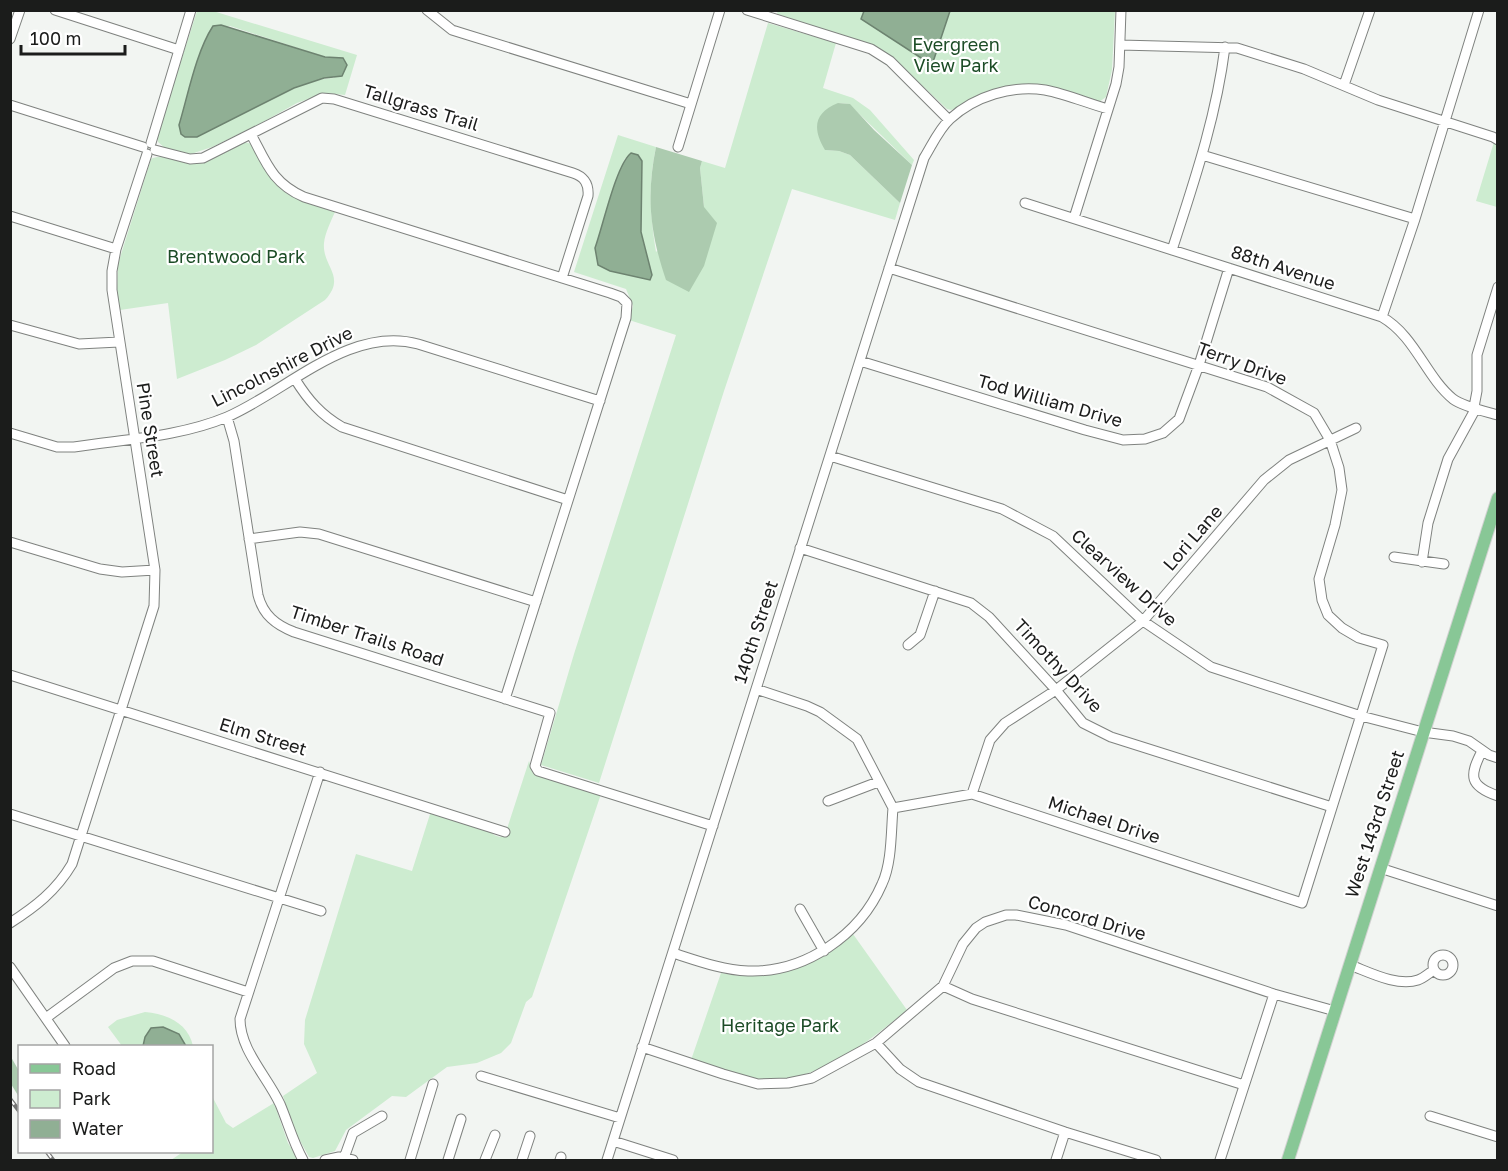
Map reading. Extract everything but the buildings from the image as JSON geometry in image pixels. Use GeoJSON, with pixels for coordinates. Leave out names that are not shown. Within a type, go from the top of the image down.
{"type":"FeatureCollection","features":[{"type":"Feature","properties":{"kind":"main road","name":"West 143rd Street"},"geometry":{"type":"LineString","coordinates":[[1288,1161],[1497,498]]}},
{"type":"Feature","properties":{"kind":"street"},"geometry":{"type":"LineString","coordinates":[[10,39],[20,10]]}},
{"type":"Feature","properties":{"kind":"street"},"geometry":{"type":"LineString","coordinates":[[55,10],[179,50]]}},
{"type":"Feature","properties":{"kind":"street","name":"Pine Street"},"geometry":{"type":"LineString","coordinates":[[10,924],[45,899],[60,883],[72,864],[153,613],[155,570],[119,342],[111,271],[191,10]]}},
{"type":"Feature","properties":{"kind":"street"},"geometry":{"type":"LineString","coordinates":[[428,10],[440,22],[460,33],[691,104]]}},
{"type":"Feature","properties":{"kind":"street"},"geometry":{"type":"LineString","coordinates":[[678,147],[720,10]]}},
{"type":"Feature","properties":{"kind":"street"},"geometry":{"type":"LineString","coordinates":[[747,10],[871,50],[890,61],[949,120],[978,100],[1016,89],[1046,90],[1108,109]]}},
{"type":"Feature","properties":{"kind":"street"},"geometry":{"type":"LineString","coordinates":[[1074,218],[1119,67],[1121,10]]}},
{"type":"Feature","properties":{"kind":"street"},"geometry":{"type":"LineString","coordinates":[[1344,85],[1370,10]]}},
{"type":"Feature","properties":{"kind":"street"},"geometry":{"type":"LineString","coordinates":[[1382,316],[1415,219],[1479,10]]}},
{"type":"Feature","properties":{"kind":"street"},"geometry":{"type":"LineString","coordinates":[[1119,45],[1237,48],[1304,69],[1378,100],[1445,120],[1497,140]]}},
{"type":"Feature","properties":{"kind":"street"},"geometry":{"type":"LineString","coordinates":[[1172,250],[1203,155],[1219,90],[1225,47]]}},
{"type":"Feature","properties":{"kind":"street","name":"Tallgrass Trail"},"geometry":{"type":"LineString","coordinates":[[10,105],[149,149],[190,159],[203,158],[322,98],[334,99],[578,174],[587,182],[588,196],[562,278]]}},
{"type":"Feature","properties":{"kind":"street","name":"140th Street"},"geometry":{"type":"LineString","coordinates":[[607,1161],[924,158],[949,120]]}},
{"type":"Feature","properties":{"kind":"street"},"geometry":{"type":"LineString","coordinates":[[250,134],[274,177],[298,194],[617,295],[624,300],[627,309],[626,318],[505,699]]}},
{"type":"Feature","properties":{"kind":"street"},"geometry":{"type":"LineString","coordinates":[[1203,155],[1415,219]]}},
{"type":"Feature","properties":{"kind":"street","name":"88th Avenue"},"geometry":{"type":"LineString","coordinates":[[1025,203],[1382,316],[1405,335],[1454,399],[1497,415]]}},
{"type":"Feature","properties":{"kind":"street"},"geometry":{"type":"LineString","coordinates":[[10,216],[116,249]]}},
{"type":"Feature","properties":{"kind":"street","name":"Terry Drive"},"geometry":{"type":"LineString","coordinates":[[889,268],[1267,387],[1314,414],[1330,440],[1339,468],[1342,490],[1335,525],[1319,579],[1322,600],[1328,615],[1342,628],[1359,638],[1383,645],[1361,716]]}},
{"type":"Feature","properties":{"kind":"street","name":"Tod William Drive"},"geometry":{"type":"LineString","coordinates":[[860,361],[1124,440],[1145,440],[1163,433],[1179,419],[1199,365],[1229,268]]}},
{"type":"Feature","properties":{"kind":"street"},"geometry":{"type":"LineString","coordinates":[[1422,562],[1428,523],[1448,459],[1475,408],[1477,355],[1497,287]]}},
{"type":"Feature","properties":{"kind":"street"},"geometry":{"type":"LineString","coordinates":[[10,325],[79,344],[119,342]]}},
{"type":"Feature","properties":{"kind":"street","name":"Lincolnshire Drive"},"geometry":{"type":"LineString","coordinates":[[10,433],[57,447],[74,447],[183,430],[227,417],[350,348],[366,342],[399,340],[600,401]]}},
{"type":"Feature","properties":{"kind":"street"},"geometry":{"type":"LineString","coordinates":[[295,379],[311,403],[342,427],[568,500]]}},
{"type":"Feature","properties":{"kind":"street","name":"Timber Trails Road"},"geometry":{"type":"LineString","coordinates":[[227,417],[234,441],[260,602],[267,615],[283,628],[550,713],[535,766],[538,771],[713,826]]}},
{"type":"Feature","properties":{"kind":"street","name":"Lori Lane"},"geometry":{"type":"LineString","coordinates":[[972,794],[990,740],[1005,723],[1056,690],[1143,621],[1264,480],[1290,460],[1356,428]]}},
{"type":"Feature","properties":{"kind":"street","name":"Clearview Drive"},"geometry":{"type":"LineString","coordinates":[[830,456],[1002,509],[1026,520],[1053,536],[1143,621],[1211,667],[1361,716],[1469,741],[1482,751],[1497,758]]}},
{"type":"Feature","properties":{"kind":"street"},"geometry":{"type":"LineString","coordinates":[[249,539],[300,532],[319,534],[536,602]]}},
{"type":"Feature","properties":{"kind":"street"},"geometry":{"type":"LineString","coordinates":[[10,542],[106,570],[122,572],[155,570]]}},
{"type":"Feature","properties":{"kind":"street","name":"Timothy Drive"},"geometry":{"type":"LineString","coordinates":[[800,548],[971,603],[989,617],[1083,723],[1111,738],[1332,807]]}},
{"type":"Feature","properties":{"kind":"street"},"geometry":{"type":"LineString","coordinates":[[1394,557],[1444,564]]}},
{"type":"Feature","properties":{"kind":"street"},"geometry":{"type":"LineString","coordinates":[[908,645],[920,635],[935,591]]}},
{"type":"Feature","properties":{"kind":"street","name":"Elm Street"},"geometry":{"type":"LineString","coordinates":[[10,675],[505,832]]}},
{"type":"Feature","properties":{"kind":"street"},"geometry":{"type":"LineString","coordinates":[[673,953],[718,968],[749,971],[777,969],[793,964],[824,951],[847,934],[869,909],[883,882],[890,845],[893,808],[857,739],[820,712],[756,689]]}},
{"type":"Feature","properties":{"kind":"street"},"geometry":{"type":"LineString","coordinates":[[1332,807],[1361,716]]}},
{"type":"Feature","properties":{"kind":"street"},"geometry":{"type":"LineString","coordinates":[[1482,751],[1473,769],[1474,779],[1483,790],[1497,796]]}},
{"type":"Feature","properties":{"kind":"street"},"geometry":{"type":"LineString","coordinates":[[303,1161],[293,1142],[280,1105],[242,1035],[240,1019],[320,772]]}},
{"type":"Feature","properties":{"kind":"street"},"geometry":{"type":"LineString","coordinates":[[828,801],[878,782]]}},
{"type":"Feature","properties":{"kind":"street","name":"Michael Drive"},"geometry":{"type":"LineString","coordinates":[[893,808],[972,794],[1302,903],[1332,807]]}},
{"type":"Feature","properties":{"kind":"street"},"geometry":{"type":"LineString","coordinates":[[10,814],[321,911]]}},
{"type":"Feature","properties":{"kind":"street"},"geometry":{"type":"LineString","coordinates":[[1380,868],[1497,906]]}},
{"type":"Feature","properties":{"kind":"street"},"geometry":{"type":"LineString","coordinates":[[800,909],[824,951]]}},
{"type":"Feature","properties":{"kind":"street","name":"Concord Drive"},"geometry":{"type":"LineString","coordinates":[[642,1047],[758,1084],[788,1083],[812,1078],[876,1043],[943,986],[963,944],[976,928],[994,918],[1016,915],[1066,926],[1274,994],[1335,1011]]}},
{"type":"Feature","properties":{"kind":"street"},"geometry":{"type":"LineString","coordinates":[[46,1018],[114,968],[132,961],[153,961],[248,992]]}},
{"type":"Feature","properties":{"kind":"street"},"geometry":{"type":"LineString","coordinates":[[1350,965],[1384,978],[1409,982],[1420,979],[1434,969]]}},
{"type":"Feature","properties":{"kind":"street"},"geometry":{"type":"LineString","coordinates":[[10,967],[64,1045]]}},
{"type":"Feature","properties":{"kind":"street"},"geometry":{"type":"LineString","coordinates":[[943,986],[972,999],[1244,1085]]}},
{"type":"Feature","properties":{"kind":"street"},"geometry":{"type":"LineString","coordinates":[[1220,1161],[1274,994]]}},
{"type":"Feature","properties":{"kind":"street"},"geometry":{"type":"LineString","coordinates":[[876,1043],[900,1070],[919,1082],[1156,1161]]}},
{"type":"Feature","properties":{"kind":"street"},"geometry":{"type":"LineString","coordinates":[[481,1076],[620,1119]]}},
{"type":"Feature","properties":{"kind":"street"},"geometry":{"type":"LineString","coordinates":[[410,1161],[433,1084]]}},
{"type":"Feature","properties":{"kind":"street"},"geometry":{"type":"LineString","coordinates":[[325,1161],[349,1159],[353,1132],[382,1116]]}},
{"type":"Feature","properties":{"kind":"street"},"geometry":{"type":"LineString","coordinates":[[1430,1116],[1497,1137]]}},
{"type":"Feature","properties":{"kind":"street"},"geometry":{"type":"LineString","coordinates":[[448,1161],[461,1119]]}},
{"type":"Feature","properties":{"kind":"street"},"geometry":{"type":"LineString","coordinates":[[1056,1161],[1065,1132]]}},
{"type":"Feature","properties":{"kind":"street"},"geometry":{"type":"LineString","coordinates":[[485,1161],[495,1135]]}},
{"type":"Feature","properties":{"kind":"street"},"geometry":{"type":"LineString","coordinates":[[522,1161],[530,1136]]}},
{"type":"Feature","properties":{"kind":"street"},"geometry":{"type":"LineString","coordinates":[[613,1142],[674,1161]]}},
{"type":"Feature","properties":{"kind":"green space","name":"Evergreen View Park"},"geometry":{"type":"Polygon","coordinates":[[[778,10],[1115,11],[1112,70],[1106,97],[1099,102],[1068,92],[1040,86],[1026,86],[976,96],[951,110],[947,109],[893,58],[870,45],[777,14],[778,10]]]}},
{"type":"Feature","properties":{"kind":"green space"},"geometry":{"type":"Polygon","coordinates":[[[197,11],[213,11],[357,55],[345,95],[325,93],[297,103],[254,127],[212,147],[191,154],[166,149],[158,142],[157,136],[197,11]],[[230,26],[209,32],[195,68],[191,89],[197,137],[283,92],[319,80],[334,78],[339,57],[325,57],[230,26]]]}},
{"type":"Feature","properties":{"kind":"green space"},"geometry":{"type":"Polygon","coordinates":[[[768,23],[836,43],[823,88],[853,98],[870,110],[914,160],[912,165],[849,104],[838,103],[825,150],[850,155],[900,203],[895,220],[792,189],[724,391],[599,783],[541,765],[676,335],[629,320],[633,306],[626,289],[574,272],[618,135],[656,147],[651,200],[656,252],[704,207],[700,168],[702,161],[725,168],[768,23]],[[625,158],[595,248],[598,265],[610,271],[650,280],[652,275],[641,232],[642,161],[625,158]]]}},
{"type":"Feature","properties":{"kind":"green space"},"geometry":{"type":"Polygon","coordinates":[[[1497,132],[1497,207],[1476,201],[1497,132]]]}},
{"type":"Feature","properties":{"kind":"green space","name":"Brentwood Park"},"geometry":{"type":"Polygon","coordinates":[[[244,142],[252,144],[268,173],[283,190],[303,201],[335,212],[324,243],[324,251],[334,284],[325,300],[256,345],[177,379],[168,303],[120,310],[117,291],[118,264],[151,159],[160,157],[184,163],[196,163],[218,156],[244,142]]]}},
{"type":"Feature","properties":{"kind":"green space"},"geometry":{"type":"Polygon","coordinates":[[[529,761],[533,773],[601,794],[532,997],[526,1002],[511,1043],[501,1053],[477,1063],[447,1067],[406,1097],[392,1096],[346,1130],[335,1151],[313,1158],[309,1157],[293,1128],[283,1096],[317,1073],[304,1044],[305,1020],[356,854],[412,871],[431,811],[490,830],[494,835],[500,837],[505,835],[529,761]]]}},
{"type":"Feature","properties":{"kind":"green space","name":"Heritage Park"},"geometry":{"type":"Polygon","coordinates":[[[853,934],[907,1010],[873,1037],[836,1061],[796,1077],[753,1078],[729,1073],[691,1060],[721,973],[757,976],[792,970],[824,956],[853,934]]]}},
{"type":"Feature","properties":{"kind":"green space"},"geometry":{"type":"Polygon","coordinates":[[[145,1012],[161,1015],[181,1026],[193,1045],[121,1045],[108,1027],[117,1020],[145,1012]]]}},
{"type":"Feature","properties":{"kind":"green space"},"geometry":{"type":"Polygon","coordinates":[[[213,1098],[226,1123],[233,1128],[274,1103],[288,1143],[299,1160],[171,1160],[182,1153],[213,1153],[213,1098]]]}},
{"type":"Feature","properties":{"kind":"shaded area"},"geometry":{"type":"Polygon","coordinates":[[[838,103],[850,104],[912,165],[900,203],[850,155],[825,150],[818,135],[818,122],[824,111],[838,103]]]}},
{"type":"Feature","properties":{"kind":"shaded area"},"geometry":{"type":"Polygon","coordinates":[[[656,147],[702,161],[700,168],[704,207],[717,223],[704,266],[689,292],[666,280],[656,246],[651,214],[651,182],[656,147]]]}},
{"type":"Feature","properties":{"kind":"shaded area"},"geometry":{"type":"Polygon","coordinates":[[[11,1057],[18,1069],[18,1095],[11,1084],[11,1057]]]}},
{"type":"Feature","properties":{"kind":"water"},"geometry":{"type":"Polygon","coordinates":[[[864,11],[950,11],[932,65],[861,19],[864,11]]]}},
{"type":"Feature","properties":{"kind":"water"},"geometry":{"type":"Polygon","coordinates":[[[221,25],[325,57],[343,58],[347,65],[342,76],[324,78],[294,88],[197,137],[185,137],[181,134],[179,125],[197,61],[213,26],[221,25]]]}},
{"type":"Feature","properties":{"kind":"water"},"geometry":{"type":"Polygon","coordinates":[[[631,153],[638,155],[642,161],[641,232],[652,275],[650,280],[610,271],[598,265],[595,248],[615,183],[625,160],[631,153]]]}},
{"type":"Feature","properties":{"kind":"water"},"geometry":{"type":"Polygon","coordinates":[[[163,1027],[179,1034],[185,1045],[143,1045],[151,1028],[163,1027]]]}},
{"type":"Feature","properties":{"kind":"railway"},"geometry":{"type":"LineString","coordinates":[[10,1099],[18,1109]]}},
{"type":"Feature","properties":{"kind":"railway"},"geometry":{"type":"LineString","coordinates":[[48,1153],[53,1160]]}}]}
